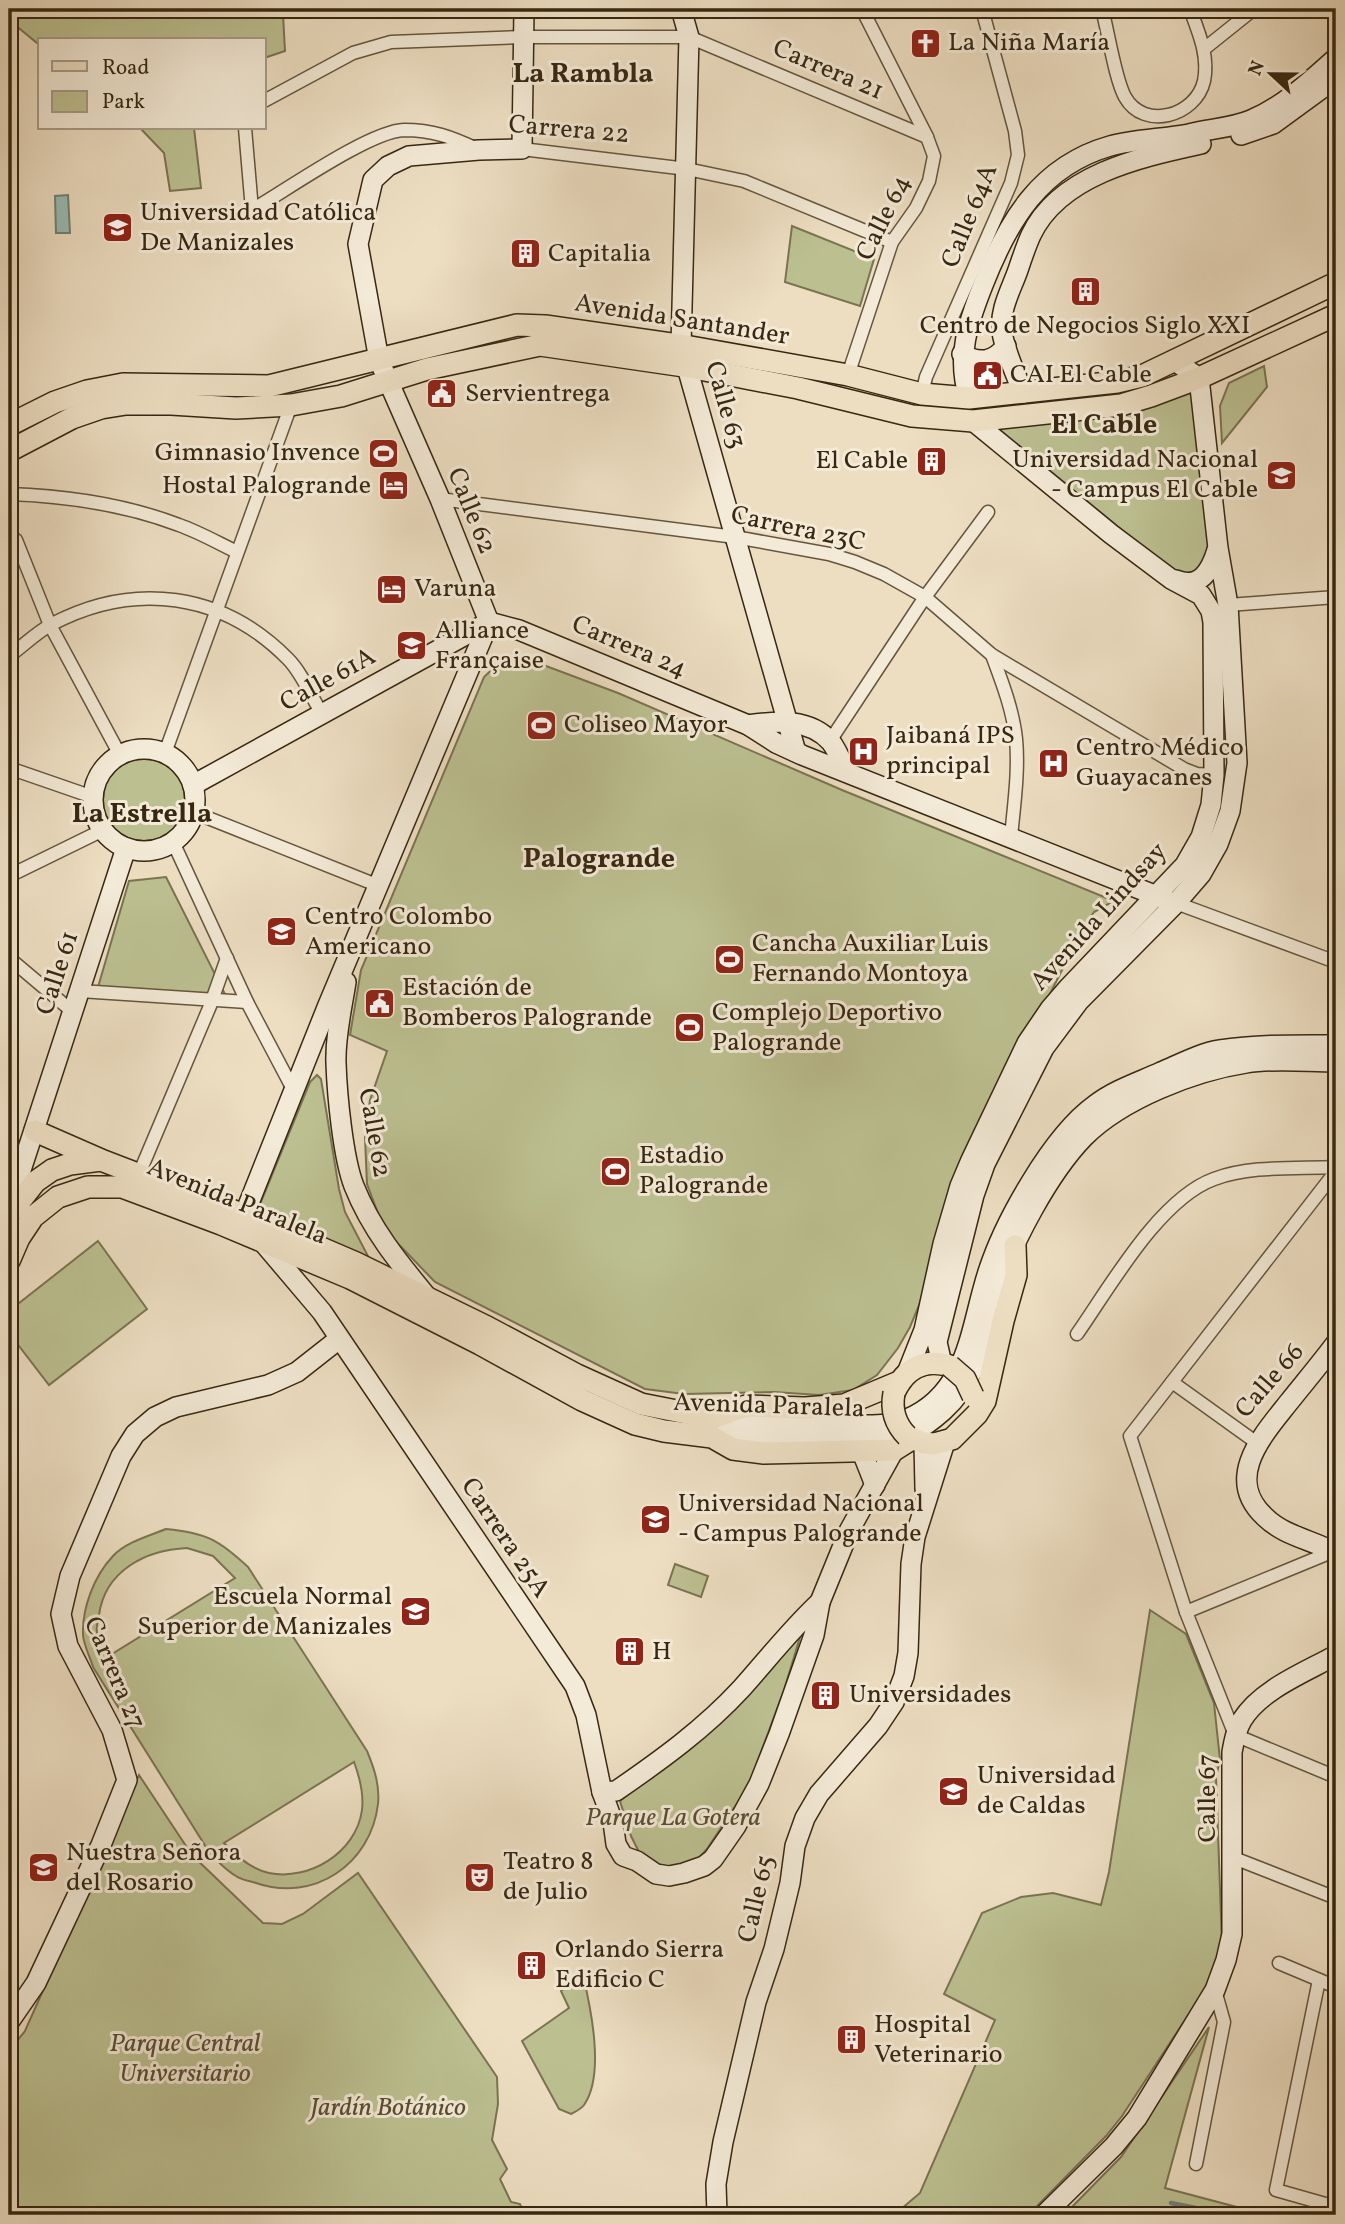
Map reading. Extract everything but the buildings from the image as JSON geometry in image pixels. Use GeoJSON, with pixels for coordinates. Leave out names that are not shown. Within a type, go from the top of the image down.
{"type":"FeatureCollection","features":[{"type":"Feature","properties":{"kind":"main road","name":"Avenida Santander"},"geometry":{"type":"LineString","coordinates":[[9,425],[55,402],[87,391],[123,384],[269,386],[517,325],[545,326],[681,346],[848,376],[922,394],[969,398],[1023,393],[1117,382],[1142,376],[1336,284]]}},
{"type":"Feature","properties":{"kind":"main road","name":"Avenida Santander"},"geometry":{"type":"LineString","coordinates":[[9,451],[72,418],[101,408],[126,404],[236,408],[291,405],[341,396],[427,369],[541,345],[687,367],[798,388],[912,416],[973,421],[1121,405],[1199,378],[1336,315]]}},
{"type":"Feature","properties":{"kind":"main road"},"geometry":{"type":"LineString","coordinates":[[34,1130],[102,1160]]}},
{"type":"Feature","properties":{"kind":"main road","name":"Avenida Paralela"},"geometry":{"type":"LineString","coordinates":[[14,1207],[35,1182],[52,1170],[70,1164],[102,1160],[139,1174],[241,1223],[261,1240],[350,1278],[616,1416],[664,1431],[712,1427]]}},
{"type":"Feature","properties":{"kind":"main road","name":"Avenida Paralela"},"geometry":{"type":"LineString","coordinates":[[9,1261],[19,1238],[33,1217],[58,1197],[88,1187],[106,1185],[138,1192],[241,1223],[356,1264],[622,1396],[712,1427]]}},
{"type":"Feature","properties":{"kind":"main road"},"geometry":{"type":"LineString","coordinates":[[969,1421],[973,1396],[965,1379],[946,1365],[920,1365],[900,1382],[844,1405],[805,1408],[746,1406],[712,1427],[733,1449],[764,1453],[862,1452],[959,1434],[985,1401],[1016,1275],[1015,1246]]}},
{"type":"Feature","properties":{"kind":"main road"},"geometry":{"type":"LineString","coordinates":[[900,1382],[894,1413],[901,1430],[917,1442]]}},
{"type":"Feature","properties":{"kind":"street"},"geometry":{"type":"LineString","coordinates":[[522,149],[524,9]]}},
{"type":"Feature","properties":{"kind":"street","name":"Calle 63"},"geometry":{"type":"LineString","coordinates":[[681,9],[689,37],[681,346],[788,722],[803,755]]}},
{"type":"Feature","properties":{"kind":"street","name":"Calle 64"},"geometry":{"type":"LineString","coordinates":[[848,376],[892,242],[916,208],[929,181],[933,156],[928,136],[862,9]]}},
{"type":"Feature","properties":{"kind":"street","name":"Calle 64A"},"geometry":{"type":"LineString","coordinates":[[922,394],[926,377],[1011,183],[1018,155],[1015,131],[982,9]]}},
{"type":"Feature","properties":{"kind":"street"},"geometry":{"type":"LineString","coordinates":[[1102,9],[1125,97],[1130,104],[1147,114],[1167,116],[1187,108],[1203,85],[1206,69],[1204,49],[1190,9]]}},
{"type":"Feature","properties":{"kind":"street"},"geometry":{"type":"LineString","coordinates":[[1204,49],[1254,9]]}},
{"type":"Feature","properties":{"kind":"street","name":"Carrera 21"},"geometry":{"type":"LineString","coordinates":[[266,100],[353,53],[391,42],[524,37],[689,37],[928,136]]}},
{"type":"Feature","properties":{"kind":"street"},"geometry":{"type":"LineString","coordinates":[[969,398],[962,354],[975,304],[1011,223],[1044,182],[1065,166],[1110,146],[1172,137],[1249,121],[1288,100],[1336,58]]}},
{"type":"Feature","properties":{"kind":"street"},"geometry":{"type":"LineString","coordinates":[[1023,393],[1002,332],[1003,311],[1032,234],[1059,199],[1080,184],[1115,168],[1183,148],[1255,132],[1273,124],[1336,78]]}},
{"type":"Feature","properties":{"kind":"street","name":"Carrera 22"},"geometry":{"type":"LineString","coordinates":[[245,130],[252,210],[376,136],[402,130],[444,134],[478,150],[522,149],[687,169],[744,181],[892,242]]}},
{"type":"Feature","properties":{"kind":"street","name":"Calle 62"},"geometry":{"type":"LineString","coordinates":[[241,1223],[489,622],[440,499],[379,360],[358,244],[373,180],[388,166],[409,156],[478,150]]}},
{"type":"Feature","properties":{"kind":"street"},"geometry":{"type":"LineString","coordinates":[[962,354],[981,361],[1000,354],[1006,346]]}},
{"type":"Feature","properties":{"kind":"street"},"geometry":{"type":"LineString","coordinates":[[1175,361],[1199,378]]}},
{"type":"Feature","properties":{"kind":"street","name":"Avenida Lindsay"},"geometry":{"type":"LineString","coordinates":[[946,1365],[937,1342],[962,1239],[985,1164],[1005,1124],[1044,1048],[1065,1018],[1201,874],[1218,844],[1230,811],[1236,776],[1228,605],[1218,548],[1199,378]]}},
{"type":"Feature","properties":{"kind":"street"},"geometry":{"type":"LineString","coordinates":[[165,753],[291,405]]}},
{"type":"Feature","properties":{"kind":"street","name":"Avenida Lindsay"},"geometry":{"type":"LineString","coordinates":[[900,1382],[924,1331],[943,1244],[960,1185],[1027,1043],[1069,987],[1185,865],[1201,836],[1211,805],[1214,775],[1211,611],[1201,595],[1171,579],[1111,534],[973,421]]}},
{"type":"Feature","properties":{"kind":"street"},"geometry":{"type":"LineString","coordinates":[[9,494],[53,495],[117,506],[179,525],[237,552]]}},
{"type":"Feature","properties":{"kind":"street","name":"Carrera 23C"},"geometry":{"type":"LineString","coordinates":[[440,499],[735,537],[828,554],[855,562],[884,574],[925,597],[992,655],[1184,769],[1197,774],[1214,775]]}},
{"type":"Feature","properties":{"kind":"street"},"geometry":{"type":"LineString","coordinates":[[803,755],[825,752],[925,597],[988,512]]}},
{"type":"Feature","properties":{"kind":"street"},"geometry":{"type":"LineString","coordinates":[[16,540],[50,625],[120,755]]}},
{"type":"Feature","properties":{"kind":"street"},"geometry":{"type":"LineString","coordinates":[[1171,579],[1181,583],[1192,583],[1201,579],[1213,565],[1218,548]]}},
{"type":"Feature","properties":{"kind":"street"},"geometry":{"type":"LineString","coordinates":[[9,656],[50,625],[103,603],[161,597],[217,610],[240,621],[289,660],[322,714]]}},
{"type":"Feature","properties":{"kind":"street"},"geometry":{"type":"LineString","coordinates":[[1228,605],[1336,597]]}},
{"type":"Feature","properties":{"kind":"street","name":"Calle 61A"},"geometry":{"type":"LineString","coordinates":[[193,785],[489,622]]}},
{"type":"Feature","properties":{"kind":"street","name":"Carrera 24"},"geometry":{"type":"LineString","coordinates":[[489,622],[519,630],[748,725],[803,755],[1155,895],[1336,962]]}},
{"type":"Feature","properties":{"kind":"street"},"geometry":{"type":"LineString","coordinates":[[992,655],[1007,697],[1016,738],[1016,788],[1011,837]]}},
{"type":"Feature","properties":{"kind":"street","name":"Carrera 24"},"geometry":{"type":"LineString","coordinates":[[748,725],[788,722],[807,727],[830,741]]}},
{"type":"Feature","properties":{"kind":"street"},"geometry":{"type":"LineString","coordinates":[[830,741],[846,771]]}},
{"type":"Feature","properties":{"kind":"street"},"geometry":{"type":"LineString","coordinates":[[143,749],[165,753],[182,766],[193,785],[193,812],[189,823],[173,842],[161,848],[148,851],[126,848],[109,838],[97,820],[93,797],[101,773],[120,755],[143,749]]}},
{"type":"Feature","properties":{"kind":"street"},"geometry":{"type":"LineString","coordinates":[[9,768],[93,797]]}},
{"type":"Feature","properties":{"kind":"street"},"geometry":{"type":"LineString","coordinates":[[193,812],[379,886]]}},
{"type":"Feature","properties":{"kind":"street"},"geometry":{"type":"LineString","coordinates":[[9,876],[103,830]]}},
{"type":"Feature","properties":{"kind":"street"},"geometry":{"type":"LineString","coordinates":[[173,842],[247,1002],[295,1093]]}},
{"type":"Feature","properties":{"kind":"street","name":"Calle 61"},"geometry":{"type":"LineString","coordinates":[[19,1238],[14,1207],[15,1163],[34,1130],[126,848]]}},
{"type":"Feature","properties":{"kind":"street","name":"Calle 62"},"geometry":{"type":"LineString","coordinates":[[349,956],[336,1061],[344,1140],[353,1184],[378,1234],[428,1299]]}},
{"type":"Feature","properties":{"kind":"street"},"geometry":{"type":"LineString","coordinates":[[9,958],[73,1012]]}},
{"type":"Feature","properties":{"kind":"street"},"geometry":{"type":"LineString","coordinates":[[139,1174],[213,999],[227,958]]}},
{"type":"Feature","properties":{"kind":"street"},"geometry":{"type":"LineString","coordinates":[[80,991],[247,1002]]}},
{"type":"Feature","properties":{"kind":"street"},"geometry":{"type":"LineString","coordinates":[[314,1042],[323,1036],[330,1036],[336,1061]]}},
{"type":"Feature","properties":{"kind":"street","name":"Avenida Paralela"},"geometry":{"type":"LineString","coordinates":[[712,1427],[871,1424],[905,1420],[925,1409],[946,1389],[961,1366],[973,1334],[988,1271],[1030,1184],[1059,1140],[1094,1105],[1122,1089],[1218,1050],[1255,1046],[1336,1045]]}},
{"type":"Feature","properties":{"kind":"street","name":"Avenida Paralela"},"geometry":{"type":"LineString","coordinates":[[712,1427],[864,1439],[912,1432],[934,1419],[957,1397],[974,1372],[1002,1275],[1015,1246],[1055,1173],[1077,1146],[1107,1118],[1132,1102],[1220,1068],[1249,1062],[1336,1062]]}},
{"type":"Feature","properties":{"kind":"street"},"geometry":{"type":"LineString","coordinates":[[1077,1334],[1157,1219],[1183,1197],[1212,1180],[1244,1172],[1336,1169]]}},
{"type":"Feature","properties":{"kind":"street"},"geometry":{"type":"LineString","coordinates":[[1336,1169],[1130,1436],[1186,1612],[1235,1735],[1336,1777]]}},
{"type":"Feature","properties":{"kind":"street","name":"Carrera 25A"},"geometry":{"type":"LineString","coordinates":[[261,1240],[322,1312],[575,1686],[586,1715],[601,1792],[613,1822],[616,1844],[623,1856],[663,1875],[679,1875],[704,1866],[713,1859],[736,1826],[759,1784],[814,1635],[820,1602]]}},
{"type":"Feature","properties":{"kind":"street","name":"Carrera 27"},"geometry":{"type":"LineString","coordinates":[[9,2022],[36,1983],[101,1845],[127,1780],[112,1730],[68,1646],[61,1614],[70,1576],[121,1456],[135,1434],[155,1417],[176,1407],[268,1385],[297,1372],[338,1339]]}},
{"type":"Feature","properties":{"kind":"street","name":"Calle 66"},"geometry":{"type":"LineString","coordinates":[[1172,1381],[1257,1443],[1336,1343]]}},
{"type":"Feature","properties":{"kind":"street"},"geometry":{"type":"LineString","coordinates":[[601,1792],[616,1791],[692,1737],[740,1690],[795,1625],[820,1602],[849,1531],[875,1485],[917,1442]]}},
{"type":"Feature","properties":{"kind":"street","name":"Calle 65"},"geometry":{"type":"LineString","coordinates":[[717,2215],[716,2184],[723,2142],[756,2002],[774,1949],[790,1883],[795,1846],[805,1818],[819,1794],[878,1726],[894,1702],[904,1676],[911,1618],[911,1564],[926,1497],[917,1442]]}},
{"type":"Feature","properties":{"kind":"street"},"geometry":{"type":"LineString","coordinates":[[1257,1443],[1249,1463],[1247,1483],[1253,1501],[1263,1516],[1279,1529],[1335,1552]]}},
{"type":"Feature","properties":{"kind":"street"},"geometry":{"type":"LineString","coordinates":[[862,1452],[875,1485]]}},
{"type":"Feature","properties":{"kind":"street"},"geometry":{"type":"LineString","coordinates":[[1186,1612],[1335,1552]]}},
{"type":"Feature","properties":{"kind":"street","name":"Calle 67"},"geometry":{"type":"LineString","coordinates":[[1044,2215],[1114,2146],[1137,2118],[1214,1990],[1226,1961],[1232,1934],[1232,1752],[1242,1719],[1272,1692],[1336,1655]]}},
{"type":"Feature","properties":{"kind":"street"},"geometry":{"type":"LineString","coordinates":[[1234,1858],[1336,1898]]}},
{"type":"Feature","properties":{"kind":"street"},"geometry":{"type":"LineString","coordinates":[[1279,1963],[1336,1987]]}},
{"type":"Feature","properties":{"kind":"street"},"geometry":{"type":"LineString","coordinates":[[1319,1980],[1276,2190],[1336,2207]]}},
{"type":"Feature","properties":{"kind":"street"},"geometry":{"type":"LineString","coordinates":[[1196,2164],[1224,2022],[1214,1990]]}},
{"type":"Feature","properties":{"kind":"green space"},"geometry":{"type":"Polygon","coordinates":[[[9,9],[302,9],[283,14],[285,51],[266,57],[266,38],[38,38],[37,43],[9,20],[9,9]]]}},
{"type":"Feature","properties":{"kind":"green space"},"geometry":{"type":"Polygon","coordinates":[[[142,130],[194,130],[201,188],[170,191],[164,153],[142,130]]]}},
{"type":"Feature","properties":{"kind":"green space"},"geometry":{"type":"Polygon","coordinates":[[[792,226],[874,259],[860,306],[785,282],[792,226]]]}},
{"type":"Feature","properties":{"kind":"green space"},"geometry":{"type":"Polygon","coordinates":[[[1264,366],[1267,387],[1222,443],[1220,406],[1229,383],[1264,366]]]}},
{"type":"Feature","properties":{"kind":"green space"},"geometry":{"type":"Polygon","coordinates":[[[1191,387],[1210,560],[1193,574],[1176,572],[1167,567],[994,425],[1191,387]]]}},
{"type":"Feature","properties":{"kind":"green space","name":"Complejo Deportivo Palogrande"},"geometry":{"type":"Polygon","coordinates":[[[522,657],[618,693],[842,790],[1114,901],[1094,912],[1081,932],[947,1200],[920,1303],[910,1327],[877,1375],[853,1390],[819,1395],[774,1392],[684,1394],[645,1389],[435,1282],[384,1229],[367,1184],[365,1138],[370,1100],[387,1051],[350,1035],[361,970],[484,677],[501,661],[522,657]]]}},
{"type":"Feature","properties":{"kind":"green space"},"geometry":{"type":"Polygon","coordinates":[[[144,759],[160,762],[173,771],[182,784],[185,800],[182,816],[173,829],[160,838],[144,841],[128,838],[115,829],[106,816],[103,800],[106,784],[115,771],[128,762],[144,759]]]}},
{"type":"Feature","properties":{"kind":"green space"},"geometry":{"type":"Polygon","coordinates":[[[166,877],[227,998],[98,987],[129,881],[166,877]]]}},
{"type":"Feature","properties":{"kind":"green space"},"geometry":{"type":"Polygon","coordinates":[[[317,1075],[321,1079],[345,1212],[369,1258],[256,1214],[310,1082],[317,1075]]]}},
{"type":"Feature","properties":{"kind":"green space"},"geometry":{"type":"Polygon","coordinates":[[[98,1241],[147,1309],[49,1385],[9,1333],[9,1311],[98,1241]]]}},
{"type":"Feature","properties":{"kind":"green space"},"geometry":{"type":"Polygon","coordinates":[[[166,1529],[212,1539],[248,1567],[367,1751],[378,1790],[373,1825],[352,1861],[318,1883],[299,1888],[278,1888],[256,1883],[238,1877],[211,1855],[93,1667],[84,1639],[83,1625],[87,1603],[100,1573],[118,1551],[166,1529]],[[187,1548],[142,1558],[118,1575],[109,1586],[97,1628],[107,1657],[235,1578],[213,1556],[187,1548]],[[354,1762],[224,1843],[244,1861],[269,1873],[300,1873],[328,1861],[351,1839],[362,1810],[361,1786],[354,1762]]]}},
{"type":"Feature","properties":{"kind":"green space"},"geometry":{"type":"Polygon","coordinates":[[[675,1564],[708,1576],[701,1597],[668,1585],[675,1564]]]}},
{"type":"Feature","properties":{"kind":"green space"},"geometry":{"type":"Polygon","coordinates":[[[1150,1610],[1186,1634],[1214,1703],[1220,1760],[1216,1777],[1222,1945],[1206,1988],[1122,2116],[1031,2215],[894,2215],[920,2193],[995,2020],[944,1994],[982,1913],[1021,1897],[1053,1893],[1101,1905],[1109,1872],[1150,1610]]]}},
{"type":"Feature","properties":{"kind":"green space","name":"Parque La Gotera"},"geometry":{"type":"Polygon","coordinates":[[[801,1634],[784,1690],[748,1787],[707,1849],[697,1860],[677,1866],[658,1864],[640,1854],[620,1801],[678,1755],[801,1634]]]}},
{"type":"Feature","properties":{"kind":"green space","name":"Parque Central Universitario"},"geometry":{"type":"Polygon","coordinates":[[[139,1775],[192,1855],[263,1923],[282,1924],[303,1914],[358,1873],[497,2077],[498,2104],[492,2140],[507,2169],[500,2179],[511,2202],[520,2204],[525,2215],[9,2215],[9,2051],[25,2031],[139,1775]]]}},
{"type":"Feature","properties":{"kind":"green space"},"geometry":{"type":"Polygon","coordinates":[[[583,1975],[594,2042],[594,2077],[584,2105],[571,2114],[559,2109],[522,2041],[569,2008],[561,1991],[583,1975]]]}},
{"type":"Feature","properties":{"kind":"green space"},"geometry":{"type":"Polygon","coordinates":[[[1209,2027],[1165,2188],[1267,2215],[1064,2215],[1121,2157],[1209,2027]]]}},
{"type":"Feature","properties":{"kind":"water"},"geometry":{"type":"Polygon","coordinates":[[[68,195],[70,233],[56,233],[55,196],[68,195]]]}},
{"type":"Feature","properties":{"kind":"waterway"},"geometry":{"type":"LineString","coordinates":[[1171,2203],[1231,2215]]}},
{"type":"Feature","properties":{"kind":"place","name":"La Niña María"},"geometry":{"type":"Point","coordinates":[925,43]}},
{"type":"Feature","properties":{"kind":"place","name":"Universidad Católica De Manizales"},"geometry":{"type":"Point","coordinates":[117,228]}},
{"type":"Feature","properties":{"kind":"place","name":"Capitalia"},"geometry":{"type":"Point","coordinates":[525,254]}},
{"type":"Feature","properties":{"kind":"place","name":"Centro de Negocios Siglo XXI"},"geometry":{"type":"Point","coordinates":[1085,291]}},
{"type":"Feature","properties":{"kind":"place","name":"CAI El Cable"},"geometry":{"type":"Point","coordinates":[987,375]}},
{"type":"Feature","properties":{"kind":"place","name":"Servientrega"},"geometry":{"type":"Point","coordinates":[442,394]}},
{"type":"Feature","properties":{"kind":"place","name":"Gimnasio Invence"},"geometry":{"type":"Point","coordinates":[383,453]}},
{"type":"Feature","properties":{"kind":"place","name":"El Cable"},"geometry":{"type":"Point","coordinates":[931,461]}},
{"type":"Feature","properties":{"kind":"place","name":"Universidad Nacional - Campus El Cable"},"geometry":{"type":"Point","coordinates":[1281,475]}},
{"type":"Feature","properties":{"kind":"place","name":"Hostal Palogrande"},"geometry":{"type":"Point","coordinates":[394,486]}},
{"type":"Feature","properties":{"kind":"place","name":"Varuna"},"geometry":{"type":"Point","coordinates":[391,589]}},
{"type":"Feature","properties":{"kind":"place","name":"Alliance Française"},"geometry":{"type":"Point","coordinates":[412,646]}},
{"type":"Feature","properties":{"kind":"place","name":"Coliseo Mayor"},"geometry":{"type":"Point","coordinates":[541,725]}},
{"type":"Feature","properties":{"kind":"place","name":"Jaibaná IPS principal"},"geometry":{"type":"Point","coordinates":[863,751]}},
{"type":"Feature","properties":{"kind":"place","name":"Centro Médico Guayacanes"},"geometry":{"type":"Point","coordinates":[1053,763]}},
{"type":"Feature","properties":{"kind":"place","name":"Centro Colombo Americano"},"geometry":{"type":"Point","coordinates":[282,932]}},
{"type":"Feature","properties":{"kind":"place","name":"Cancha Auxiliar Luis Fernando Montoya"},"geometry":{"type":"Point","coordinates":[729,959]}},
{"type":"Feature","properties":{"kind":"place","name":"Estación de Bomberos Palogrande"},"geometry":{"type":"Point","coordinates":[379,1003]}},
{"type":"Feature","properties":{"kind":"place","name":"Complejo Deportivo Palogrande"},"geometry":{"type":"Point","coordinates":[689,1028]}},
{"type":"Feature","properties":{"kind":"place","name":"Estadio Palogrande"},"geometry":{"type":"Point","coordinates":[616,1171]}},
{"type":"Feature","properties":{"kind":"place","name":"Universidad Nacional - Campus Palogrande"},"geometry":{"type":"Point","coordinates":[655,1519]}},
{"type":"Feature","properties":{"kind":"place","name":"Escuela Normal Superior de Manizales"},"geometry":{"type":"Point","coordinates":[415,1612]}},
{"type":"Feature","properties":{"kind":"place","name":"H"},"geometry":{"type":"Point","coordinates":[629,1652]}},
{"type":"Feature","properties":{"kind":"place","name":"Universidades"},"geometry":{"type":"Point","coordinates":[826,1695]}},
{"type":"Feature","properties":{"kind":"place","name":"Universidad de Caldas"},"geometry":{"type":"Point","coordinates":[954,1791]}},
{"type":"Feature","properties":{"kind":"place","name":"Nuestra Señora del Rosario"},"geometry":{"type":"Point","coordinates":[43,1868]}},
{"type":"Feature","properties":{"kind":"place","name":"Teatro 8 de Julio"},"geometry":{"type":"Point","coordinates":[480,1877]}},
{"type":"Feature","properties":{"kind":"place","name":"Orlando Sierra Edificio C"},"geometry":{"type":"Point","coordinates":[532,1965]}},
{"type":"Feature","properties":{"kind":"place","name":"Hospital Veterinario"},"geometry":{"type":"Point","coordinates":[851,2040]}},
{"type":"Feature","properties":{"kind":"district","name":"La Rambla"},"geometry":{"type":"Point","coordinates":[583,74]}},
{"type":"Feature","properties":{"kind":"district","name":"El Cable"},"geometry":{"type":"Point","coordinates":[1104,425]}},
{"type":"Feature","properties":{"kind":"district","name":"La Estrella"},"geometry":{"type":"Point","coordinates":[142,814]}},
{"type":"Feature","properties":{"kind":"district","name":"Palogrande"},"geometry":{"type":"Point","coordinates":[599,859]}},
{"type":"Feature","properties":{"kind":"park label","name":"Jardín Botánico"},"geometry":{"type":"Point","coordinates":[388,2108]}}]}
